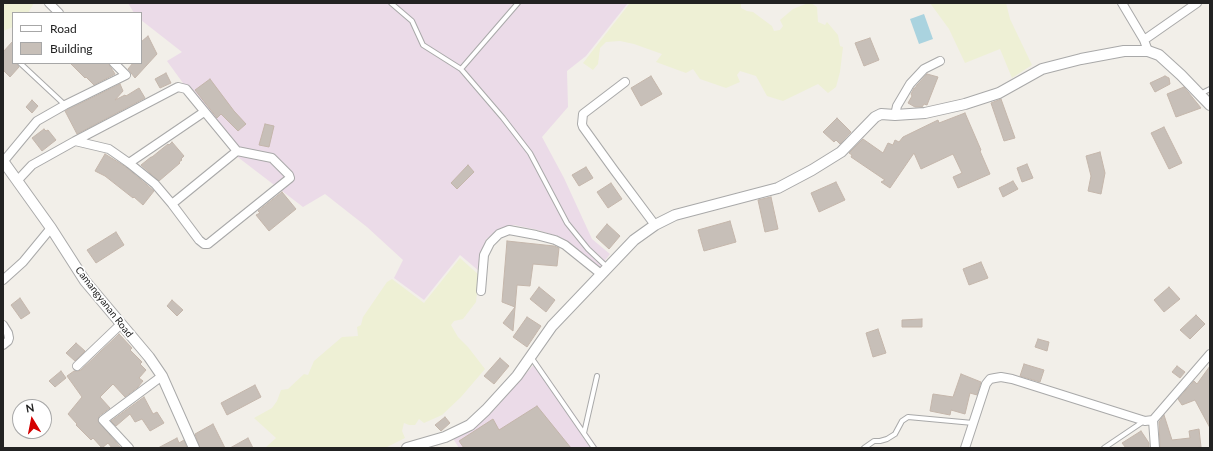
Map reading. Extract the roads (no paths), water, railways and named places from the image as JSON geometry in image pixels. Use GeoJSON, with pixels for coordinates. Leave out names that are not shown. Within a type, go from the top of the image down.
{"type":"FeatureCollection","features":[{"type":"Feature","properties":{"kind":"street"},"geometry":{"type":"LineString","coordinates":[[49,3],[58,12]]}},
{"type":"Feature","properties":{"kind":"street"},"geometry":{"type":"LineString","coordinates":[[1122,3],[1144,40],[1148,51]]}},
{"type":"Feature","properties":{"kind":"street"},"geometry":{"type":"LineString","coordinates":[[1144,40],[1197,3]]}},
{"type":"Feature","properties":{"kind":"street"},"geometry":{"type":"LineString","coordinates":[[410,448],[445,437],[470,425],[517,376],[552,326],[634,240],[655,225],[674,215],[778,188],[812,170],[841,152],[875,117],[881,114],[896,115],[925,113],[965,104],[999,93],[1042,69],[1081,59],[1124,51],[1148,51],[1159,55],[1210,105]]}},
{"type":"Feature","properties":{"kind":"street"},"geometry":{"type":"LineString","coordinates":[[896,115],[897,106],[914,80],[924,69],[940,61]]}},
{"type":"Feature","properties":{"kind":"street"},"geometry":{"type":"LineString","coordinates":[[3,162],[38,121],[65,105],[126,75],[115,64]]}},
{"type":"Feature","properties":{"kind":"street"},"geometry":{"type":"LineString","coordinates":[[625,82],[583,114],[582,124],[655,225]]}},
{"type":"Feature","properties":{"kind":"street"},"geometry":{"type":"LineString","coordinates":[[17,181],[32,165],[76,141],[178,87],[186,89],[237,151],[272,158],[289,175],[290,178],[208,244],[204,244],[155,184],[129,163],[110,149],[76,141]]}},
{"type":"Feature","properties":{"kind":"street"},"geometry":{"type":"LineString","coordinates":[[129,163],[204,112]]}},
{"type":"Feature","properties":{"kind":"street"},"geometry":{"type":"LineString","coordinates":[[172,204],[237,151]]}},
{"type":"Feature","properties":{"kind":"street","name":"Camangyanan Road"},"geometry":{"type":"LineString","coordinates":[[3,162],[51,228],[85,281],[149,357],[162,376],[194,448]]}},
{"type":"Feature","properties":{"kind":"street"},"geometry":{"type":"LineString","coordinates":[[3,280],[23,262],[51,228]]}},
{"type":"Feature","properties":{"kind":"street"},"geometry":{"type":"LineString","coordinates":[[481,291],[484,255],[490,243],[500,234],[509,230],[554,240],[565,245],[604,270]]}},
{"type":"Feature","properties":{"kind":"street"},"geometry":{"type":"LineString","coordinates":[[77,366],[121,324]]}},
{"type":"Feature","properties":{"kind":"street"},"geometry":{"type":"LineString","coordinates":[[3,325],[10,338],[3,345]]}},
{"type":"Feature","properties":{"kind":"street"},"geometry":{"type":"LineString","coordinates":[[1149,420],[1210,354]]}},
{"type":"Feature","properties":{"kind":"street"},"geometry":{"type":"LineString","coordinates":[[130,448],[103,420],[162,376]]}},
{"type":"Feature","properties":{"kind":"street"},"geometry":{"type":"LineString","coordinates":[[965,448],[986,384],[990,379],[1002,377],[1149,420]]}},
{"type":"Feature","properties":{"kind":"street"},"geometry":{"type":"LineString","coordinates":[[1149,420],[1155,448]]}},
{"type":"Feature","properties":{"kind":"lane"},"geometry":{"type":"LineString","coordinates":[[391,3],[412,21],[423,45],[461,69],[503,118],[530,153],[567,223],[604,270]]}},
{"type":"Feature","properties":{"kind":"lane"},"geometry":{"type":"LineString","coordinates":[[461,69],[518,3]]}},
{"type":"Feature","properties":{"kind":"lane"},"geometry":{"type":"LineString","coordinates":[[21,64],[65,105]]}},
{"type":"Feature","properties":{"kind":"lane"},"geometry":{"type":"LineString","coordinates":[[1200,94],[1210,89]]}},
{"type":"Feature","properties":{"kind":"lane"},"geometry":{"type":"LineString","coordinates":[[530,357],[594,448]]}},
{"type":"Feature","properties":{"kind":"lane"},"geometry":{"type":"LineString","coordinates":[[584,433],[597,376]]}},
{"type":"Feature","properties":{"kind":"lane"},"geometry":{"type":"LineString","coordinates":[[864,448],[874,441],[880,441],[895,434],[902,420],[908,417],[973,423]]}},
{"type":"Feature","properties":{"kind":"lane"},"geometry":{"type":"LineString","coordinates":[[1104,448],[1149,420]]}},
{"type":"Feature","properties":{"kind":"water"},"geometry":{"type":"Polygon","coordinates":[[[924,14],[933,39],[919,44],[910,19],[924,14]]]}}]}
